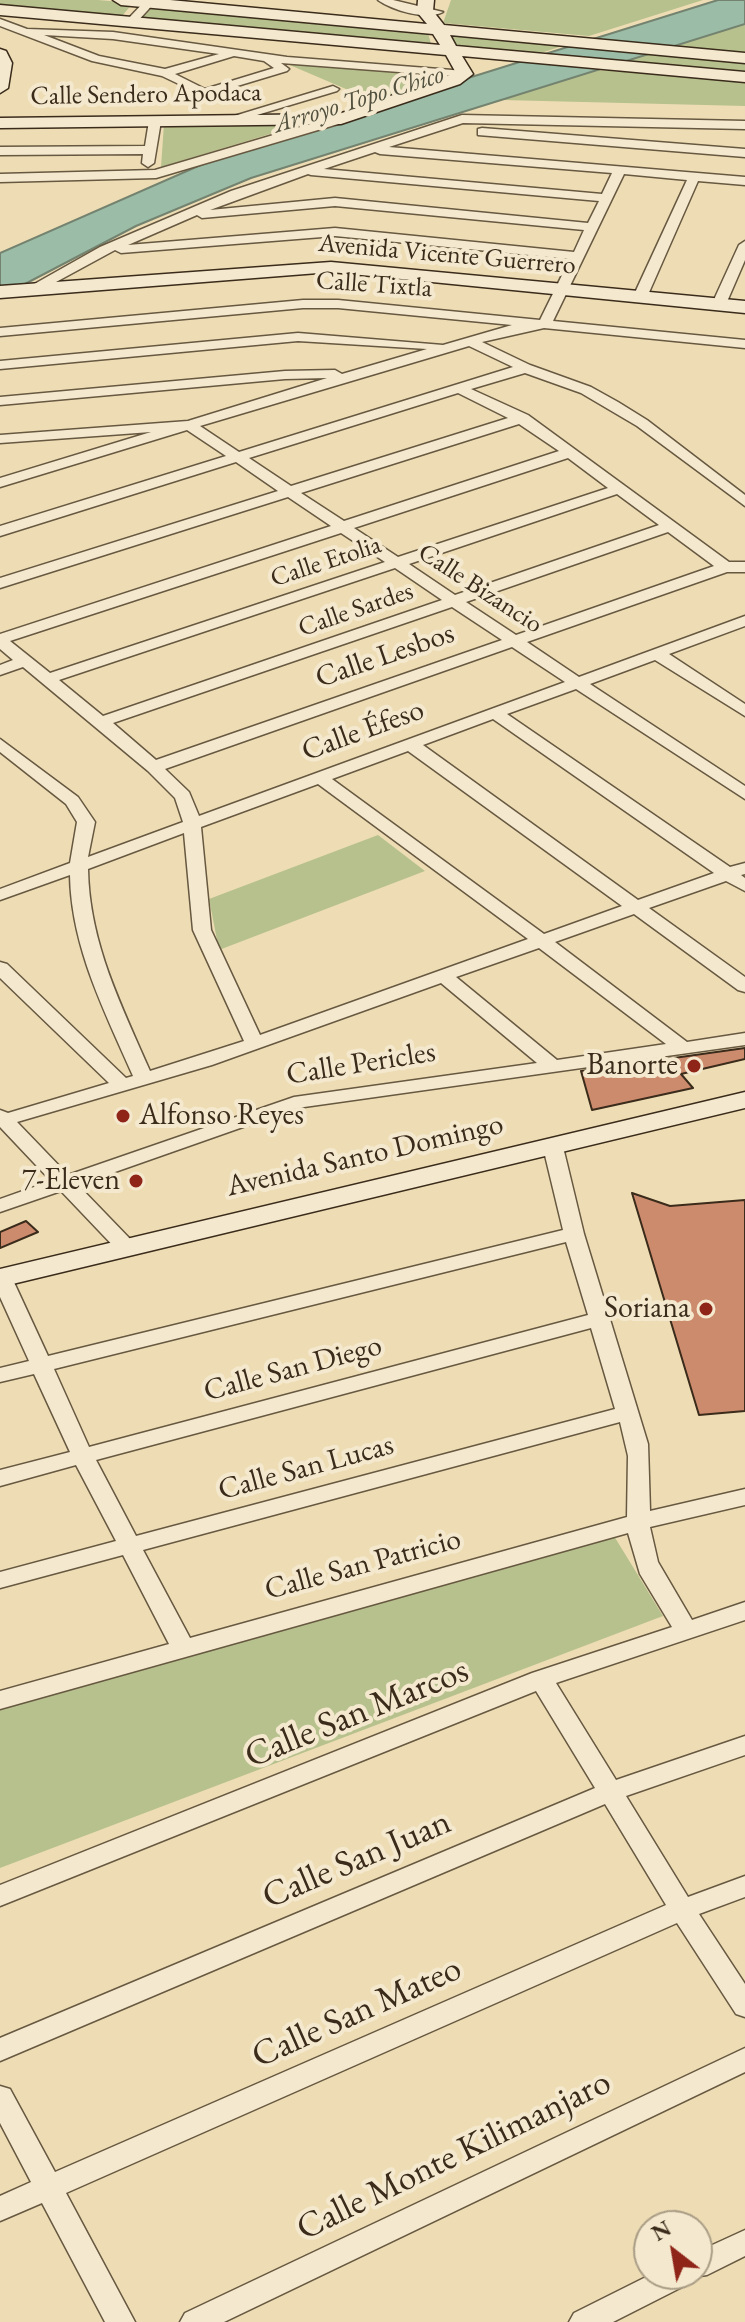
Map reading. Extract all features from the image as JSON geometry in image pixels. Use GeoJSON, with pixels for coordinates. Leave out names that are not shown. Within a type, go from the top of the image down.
{"type":"FeatureCollection","features":[{"type":"Feature","properties":{"kind":"street"},"geometry":{"type":"LineString","coordinates":[[121,0],[433,12]]}},
{"type":"Feature","properties":{"kind":"street"},"geometry":{"type":"LineString","coordinates":[[383,0],[583,42],[745,58]]}},
{"type":"Feature","properties":{"kind":"street"},"geometry":{"type":"LineString","coordinates":[[131,22],[150,1]]}},
{"type":"Feature","properties":{"kind":"street"},"geometry":{"type":"LineString","coordinates":[[433,12],[465,74]]}},
{"type":"Feature","properties":{"kind":"street"},"geometry":{"type":"LineString","coordinates":[[4,14],[131,22],[616,68],[745,77]]}},
{"type":"Feature","properties":{"kind":"street"},"geometry":{"type":"LineString","coordinates":[[4,14],[32,33],[111,63],[165,73],[204,93],[283,69],[264,57]]}},
{"type":"Feature","properties":{"kind":"street"},"geometry":{"type":"LineString","coordinates":[[32,33],[175,44],[264,57],[465,74]]}},
{"type":"Feature","properties":{"kind":"street"},"geometry":{"type":"LineString","coordinates":[[165,73],[237,53]]}},
{"type":"Feature","properties":{"kind":"street"},"geometry":{"type":"LineString","coordinates":[[0,88],[1,60]]}},
{"type":"Feature","properties":{"kind":"street","name":"Calle Sendero Apodaca"},"geometry":{"type":"LineString","coordinates":[[0,123],[341,119],[454,81],[465,74]]}},
{"type":"Feature","properties":{"kind":"street"},"geometry":{"type":"LineString","coordinates":[[227,120],[333,89]]}},
{"type":"Feature","properties":{"kind":"street"},"geometry":{"type":"LineString","coordinates":[[204,93],[204,120]]}},
{"type":"Feature","properties":{"kind":"street"},"geometry":{"type":"LineString","coordinates":[[0,178],[146,175],[341,119]]}},
{"type":"Feature","properties":{"kind":"street"},"geometry":{"type":"LineString","coordinates":[[3,298],[29,291],[105,250],[182,216],[304,170],[460,120],[745,125]]}},
{"type":"Feature","properties":{"kind":"street"},"geometry":{"type":"LineString","coordinates":[[146,175],[155,121]]}},
{"type":"Feature","properties":{"kind":"street"},"geometry":{"type":"LineString","coordinates":[[436,128],[745,153]]}},
{"type":"Feature","properties":{"kind":"street"},"geometry":{"type":"LineString","coordinates":[[368,149],[745,181]]}},
{"type":"Feature","properties":{"kind":"street"},"geometry":{"type":"LineString","coordinates":[[0,151],[151,150]]}},
{"type":"Feature","properties":{"kind":"street"},"geometry":{"type":"LineString","coordinates":[[304,170],[608,198]]}},
{"type":"Feature","properties":{"kind":"street"},"geometry":{"type":"LineString","coordinates":[[0,481],[469,341],[545,324],[564,291],[620,170]]}},
{"type":"Feature","properties":{"kind":"street"},"geometry":{"type":"LineString","coordinates":[[640,297],[694,177]]}},
{"type":"Feature","properties":{"kind":"street"},"geometry":{"type":"LineString","coordinates":[[182,216],[335,202],[594,227]]}},
{"type":"Feature","properties":{"kind":"street"},"geometry":{"type":"LineString","coordinates":[[105,250],[335,232],[580,256]]}},
{"type":"Feature","properties":{"kind":"street"},"geometry":{"type":"LineString","coordinates":[[719,304],[745,245]]}},
{"type":"Feature","properties":{"kind":"street","name":"Avenida Vicente Guerrero"},"geometry":{"type":"LineString","coordinates":[[29,291],[331,267],[745,307]]}},
{"type":"Feature","properties":{"kind":"street","name":"Calle Tixtla"},"geometry":{"type":"LineString","coordinates":[[0,332],[303,304],[367,306],[745,344]]}},
{"type":"Feature","properties":{"kind":"street"},"geometry":{"type":"LineString","coordinates":[[0,365],[298,337],[449,347]]}},
{"type":"Feature","properties":{"kind":"street"},"geometry":{"type":"LineString","coordinates":[[469,341],[525,368],[586,390],[613,405],[642,423],[745,502]]}},
{"type":"Feature","properties":{"kind":"street"},"geometry":{"type":"LineString","coordinates":[[0,531],[525,368]]}},
{"type":"Feature","properties":{"kind":"street"},"geometry":{"type":"LineString","coordinates":[[0,401],[305,373],[352,375]]}},
{"type":"Feature","properties":{"kind":"street"},"geometry":{"type":"LineString","coordinates":[[460,389],[523,418],[725,567]]}},
{"type":"Feature","properties":{"kind":"street"},"geometry":{"type":"LineString","coordinates":[[0,583],[523,418]]}},
{"type":"Feature","properties":{"kind":"street"},"geometry":{"type":"LineString","coordinates":[[0,439],[189,425]]}},
{"type":"Feature","properties":{"kind":"street","name":"Calle Bizancio"},"geometry":{"type":"LineString","coordinates":[[189,425],[745,794]]}},
{"type":"Feature","properties":{"kind":"street","name":"Calle Etolia"},"geometry":{"type":"LineString","coordinates":[[0,640],[572,452]]}},
{"type":"Feature","properties":{"kind":"street","name":"Calle Etolia"},"geometry":{"type":"LineString","coordinates":[[47,679],[619,489]]}},
{"type":"Feature","properties":{"kind":"street","name":"Calle Sardes"},"geometry":{"type":"LineString","coordinates":[[101,722],[671,526]]}},
{"type":"Feature","properties":{"kind":"street","name":"Calle Lesbos"},"geometry":{"type":"LineString","coordinates":[[154,767],[725,567],[745,567]]}},
{"type":"Feature","properties":{"kind":"street","name":"Calle Éfeso"},"geometry":{"type":"LineString","coordinates":[[0,895],[656,653],[740,627]]}},
{"type":"Feature","properties":{"kind":"street"},"geometry":{"type":"LineString","coordinates":[[0,640],[154,767],[183,796],[192,822],[202,930],[254,1042]]}},
{"type":"Feature","properties":{"kind":"street"},"geometry":{"type":"LineString","coordinates":[[656,653],[745,711]]}},
{"type":"Feature","properties":{"kind":"street"},"geometry":{"type":"LineString","coordinates":[[0,670],[25,661]]}},
{"type":"Feature","properties":{"kind":"street"},"geometry":{"type":"LineString","coordinates":[[495,713],[736,871],[745,886]]}},
{"type":"Feature","properties":{"kind":"street"},"geometry":{"type":"LineString","coordinates":[[0,744],[82,812],[86,822],[79,865],[81,910],[88,940],[143,1078]]}},
{"type":"Feature","properties":{"kind":"street"},"geometry":{"type":"LineString","coordinates":[[410,744],[745,986]]}},
{"type":"Feature","properties":{"kind":"street"},"geometry":{"type":"LineString","coordinates":[[319,777],[423,851],[682,1047]]}},
{"type":"Feature","properties":{"kind":"street"},"geometry":{"type":"LineString","coordinates":[[127,1248],[2,1118],[205,1061],[736,871]]}},
{"type":"Feature","properties":{"kind":"street"},"geometry":{"type":"LineString","coordinates":[[0,968],[121,1084]]}},
{"type":"Feature","properties":{"kind":"street"},"geometry":{"type":"LineString","coordinates":[[442,975],[552,1065]]}},
{"type":"Feature","properties":{"kind":"street","name":"Calle Pericles"},"geometry":{"type":"LineString","coordinates":[[0,1206],[294,1103],[745,1039]]}},
{"type":"Feature","properties":{"kind":"street","name":"Avenida Santo Domingo"},"geometry":{"type":"LineString","coordinates":[[1,1278],[745,1100]]}},
{"type":"Feature","properties":{"kind":"street"},"geometry":{"type":"LineString","coordinates":[[553,1147],[574,1234],[601,1318],[641,1470],[640,1542],[651,1571],[685,1629]]}},
{"type":"Feature","properties":{"kind":"street"},"geometry":{"type":"LineString","coordinates":[[0,1375],[574,1234]]}},
{"type":"Feature","properties":{"kind":"street"},"geometry":{"type":"LineString","coordinates":[[1,1278],[83,1457],[183,1648]]}},
{"type":"Feature","properties":{"kind":"street","name":"Calle San Diego"},"geometry":{"type":"LineString","coordinates":[[0,1478],[601,1318]]}},
{"type":"Feature","properties":{"kind":"street","name":"Calle San Lucas"},"geometry":{"type":"LineString","coordinates":[[0,1580],[627,1413]]}},
{"type":"Feature","properties":{"kind":"street","name":"Calle San Patricio"},"geometry":{"type":"LineString","coordinates":[[0,1700],[639,1522],[745,1497]]}},
{"type":"Feature","properties":{"kind":"street","name":"Calle San Marcos"},"geometry":{"type":"LineString","coordinates":[[0,1896],[541,1679],[745,1611]]}},
{"type":"Feature","properties":{"kind":"street"},"geometry":{"type":"LineString","coordinates":[[541,1679],[612,1791],[681,1910],[745,2006]]}},
{"type":"Feature","properties":{"kind":"street","name":"Calle San Juan"},"geometry":{"type":"LineString","coordinates":[[0,2050],[612,1791],[745,1745]]}},
{"type":"Feature","properties":{"kind":"street","name":"Calle San Mateo"},"geometry":{"type":"LineString","coordinates":[[0,2209],[681,1910],[745,1886]]}},
{"type":"Feature","properties":{"kind":"street","name":"Calle Monte Kilimanjaro"},"geometry":{"type":"LineString","coordinates":[[195,2322],[745,2059]]}},
{"type":"Feature","properties":{"kind":"street"},"geometry":{"type":"LineString","coordinates":[[0,2097],[120,2322]]}},
{"type":"Feature","properties":{"kind":"street"},"geometry":{"type":"LineString","coordinates":[[713,2258],[745,2242]]}},
{"type":"Feature","properties":{"kind":"street"},"geometry":{"type":"LineString","coordinates":[[584,2322],[648,2290]]}},
{"type":"Feature","properties":{"kind":"shaded area"},"geometry":{"type":"Polygon","coordinates":[[[0,0],[133,3],[122,16],[0,4],[0,0]]]}},
{"type":"Feature","properties":{"kind":"shaded area"},"geometry":{"type":"Polygon","coordinates":[[[451,0],[703,0],[589,36],[443,23],[451,0]]]}},
{"type":"Feature","properties":{"kind":"shaded area"},"geometry":{"type":"Polygon","coordinates":[[[718,0],[745,0],[745,24],[251,178],[136,226],[0,297],[0,253],[228,153],[718,0]]]}},
{"type":"Feature","properties":{"kind":"shaded area"},"geometry":{"type":"Polygon","coordinates":[[[153,4],[427,30],[432,47],[139,19],[153,4]]]}},
{"type":"Feature","properties":{"kind":"shaded area"},"geometry":{"type":"Polygon","coordinates":[[[745,24],[745,53],[674,46],[745,24]]]}},
{"type":"Feature","properties":{"kind":"shaded area"},"geometry":{"type":"Polygon","coordinates":[[[443,31],[568,44],[535,55],[455,48],[443,31]]]}},
{"type":"Feature","properties":{"kind":"shaded area"},"geometry":{"type":"Polygon","coordinates":[[[650,51],[745,62],[745,72],[620,63],[650,51]]]}},
{"type":"Feature","properties":{"kind":"shaded area"},"geometry":{"type":"Polygon","coordinates":[[[278,60],[449,75],[374,101],[278,60]]]}},
{"type":"Feature","properties":{"kind":"shaded area"},"geometry":{"type":"Polygon","coordinates":[[[595,70],[745,80],[745,106],[502,100],[595,70]]]}},
{"type":"Feature","properties":{"kind":"shaded area"},"geometry":{"type":"Polygon","coordinates":[[[313,121],[161,167],[164,124],[313,121]]]}},
{"type":"Feature","properties":{"kind":"shaded area"},"geometry":{"type":"Polygon","coordinates":[[[378,835],[425,871],[219,950],[209,899],[378,835]]]}},
{"type":"Feature","properties":{"kind":"shaded area"},"geometry":{"type":"Polygon","coordinates":[[[614,1536],[663,1616],[0,1868],[0,1707],[614,1536]]]}},
{"type":"Feature","properties":{"kind":"building"},"geometry":{"type":"Polygon","coordinates":[[[745,1048],[745,1059],[681,1074],[693,1088],[592,1110],[581,1071],[745,1048]]]}},
{"type":"Feature","properties":{"kind":"building","name":"Soriana"},"geometry":{"type":"Polygon","coordinates":[[[632,1193],[670,1206],[745,1200],[745,1411],[699,1415],[632,1193]]]}},
{"type":"Feature","properties":{"kind":"building"},"geometry":{"type":"Polygon","coordinates":[[[26,1221],[38,1232],[0,1248],[0,1232],[26,1221]]]}},
{"type":"Feature","properties":{"kind":"place","name":"Banorte"},"geometry":{"type":"Point","coordinates":[694,1066]}},
{"type":"Feature","properties":{"kind":"place","name":"Alfonso Reyes"},"geometry":{"type":"Point","coordinates":[123,1116]}},
{"type":"Feature","properties":{"kind":"place","name":"7-Eleven"},"geometry":{"type":"Point","coordinates":[136,1181]}},
{"type":"Feature","properties":{"kind":"place","name":"Soriana"},"geometry":{"type":"Point","coordinates":[706,1309]}},
{"type":"Feature","properties":{"kind":"water label","name":"Arroyo Topo Chico"},"geometry":{"type":"Point","coordinates":[359,100]}}]}
